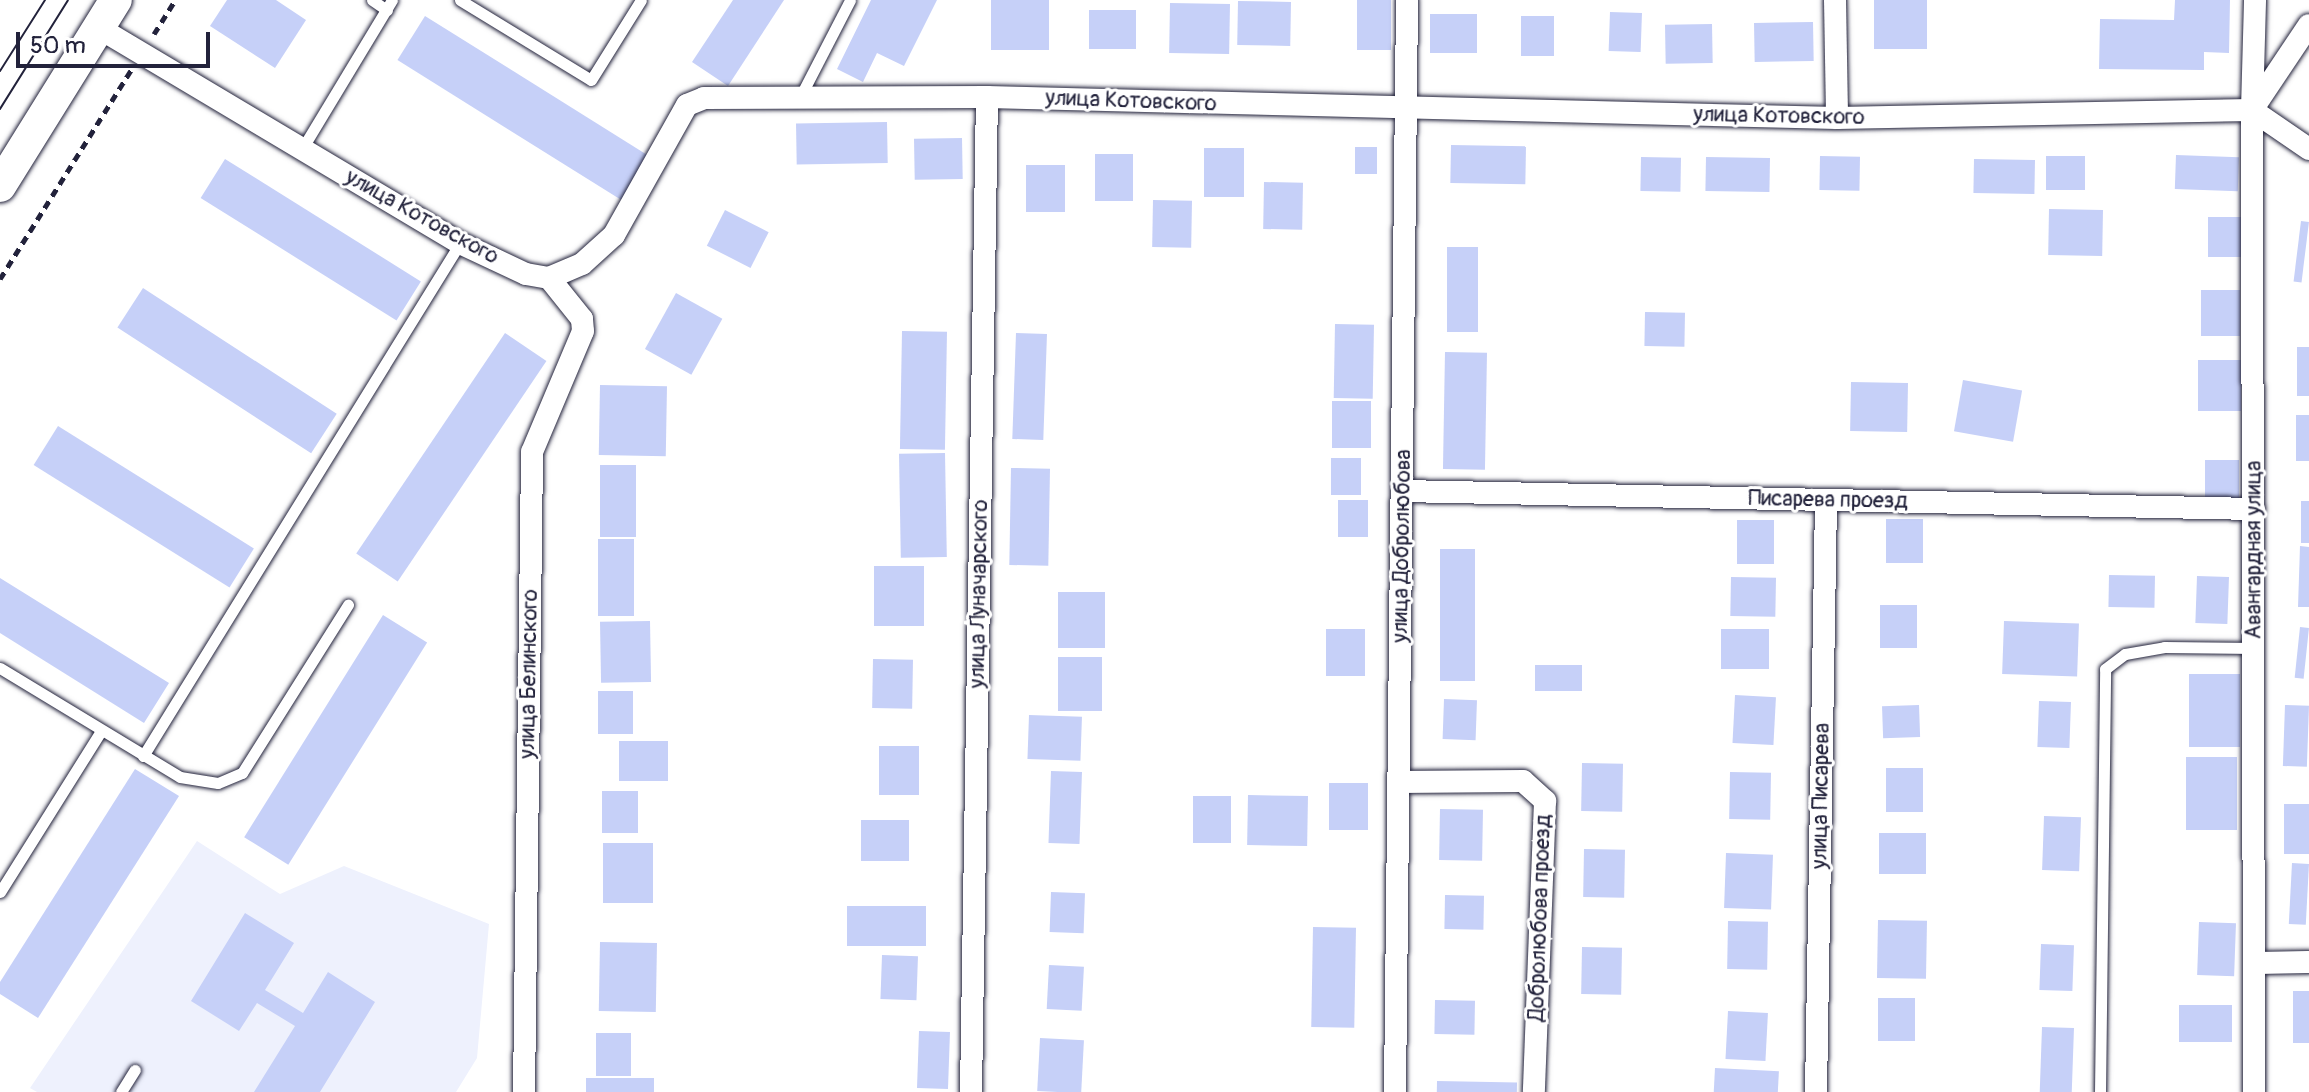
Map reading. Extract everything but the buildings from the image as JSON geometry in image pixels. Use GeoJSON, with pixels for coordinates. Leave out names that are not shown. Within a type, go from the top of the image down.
{"type":"FeatureCollection","features":[{"type":"Feature","properties":{"kind":"main road"},"geometry":{"type":"LineString","coordinates":[[0,186],[116,0]]}},
{"type":"Feature","properties":{"kind":"street","name":"улица Добролюбова"},"geometry":{"type":"LineString","coordinates":[[1395,1092],[1407,0]]}},
{"type":"Feature","properties":{"kind":"street"},"geometry":{"type":"LineString","coordinates":[[1835,0],[1837,118]]}},
{"type":"Feature","properties":{"kind":"street","name":"Авангардная улица"},"geometry":{"type":"LineString","coordinates":[[2254,1092],[2252,110],[2255,0]]}},
{"type":"Feature","properties":{"kind":"street"},"geometry":{"type":"LineString","coordinates":[[2309,25],[2252,110],[2309,149]]}},
{"type":"Feature","properties":{"kind":"street","name":"улица Котовского"},"geometry":{"type":"LineString","coordinates":[[99,28],[460,243],[526,274],[549,278],[582,264],[614,235],[687,105],[704,98],[987,97],[1407,110],[1837,118],[2252,110]]}},
{"type":"Feature","properties":{"kind":"street","name":"улица Луначарского"},"geometry":{"type":"LineString","coordinates":[[971,1092],[987,97]]}},
{"type":"Feature","properties":{"kind":"street","name":"улица Белинского"},"geometry":{"type":"LineString","coordinates":[[524,1092],[532,452],[583,331],[582,319],[549,278]]}},
{"type":"Feature","properties":{"kind":"street","name":"Писарева проезд"},"geometry":{"type":"LineString","coordinates":[[1402,491],[2254,509]]}},
{"type":"Feature","properties":{"kind":"street","name":"улица Писарева"},"geometry":{"type":"LineString","coordinates":[[1816,1092],[1826,500]]}},
{"type":"Feature","properties":{"kind":"street","name":"Добролюбова проезд"},"geometry":{"type":"LineString","coordinates":[[1399,782],[1523,781],[1545,801],[1534,1092]]}},
{"type":"Feature","properties":{"kind":"street"},"geometry":{"type":"LineString","coordinates":[[2256,963],[2309,962]]}},
{"type":"Feature","properties":{"kind":"lane"},"geometry":{"type":"LineString","coordinates":[[302,149],[390,5],[372,0]]}},
{"type":"Feature","properties":{"kind":"lane"},"geometry":{"type":"LineString","coordinates":[[460,0],[591,80],[641,0]]}},
{"type":"Feature","properties":{"kind":"lane"},"geometry":{"type":"LineString","coordinates":[[798,99],[850,0]]}},
{"type":"Feature","properties":{"kind":"lane"},"geometry":{"type":"LineString","coordinates":[[143,756],[460,243]]}},
{"type":"Feature","properties":{"kind":"lane"},"geometry":{"type":"LineString","coordinates":[[0,668],[180,777],[218,783],[242,773],[348,605]]}},
{"type":"Feature","properties":{"kind":"lane"},"geometry":{"type":"LineString","coordinates":[[2100,1092],[2105,669],[2125,654],[2164,647],[2255,648]]}},
{"type":"Feature","properties":{"kind":"lane"},"geometry":{"type":"LineString","coordinates":[[0,892],[101,731]]}},
{"type":"Feature","properties":{"kind":"lane"},"geometry":{"type":"LineString","coordinates":[[121,1092],[135,1070]]}},
{"type":"Feature","properties":{"kind":"path"},"geometry":{"type":"LineString","coordinates":[[0,279],[175,0]]}},
{"type":"Feature","properties":{"kind":"shaded area"},"geometry":{"type":"Polygon","coordinates":[[[197,841],[280,894],[344,866],[489,924],[477,1058],[456,1092],[37,1092],[30,1088],[197,841]]]}},
{"type":"Feature","properties":{"kind":"tram line"},"geometry":{"type":"LineString","coordinates":[[0,71],[45,0]]}},
{"type":"Feature","properties":{"kind":"tram line"},"geometry":{"type":"LineString","coordinates":[[0,109],[68,0]]}}]}
